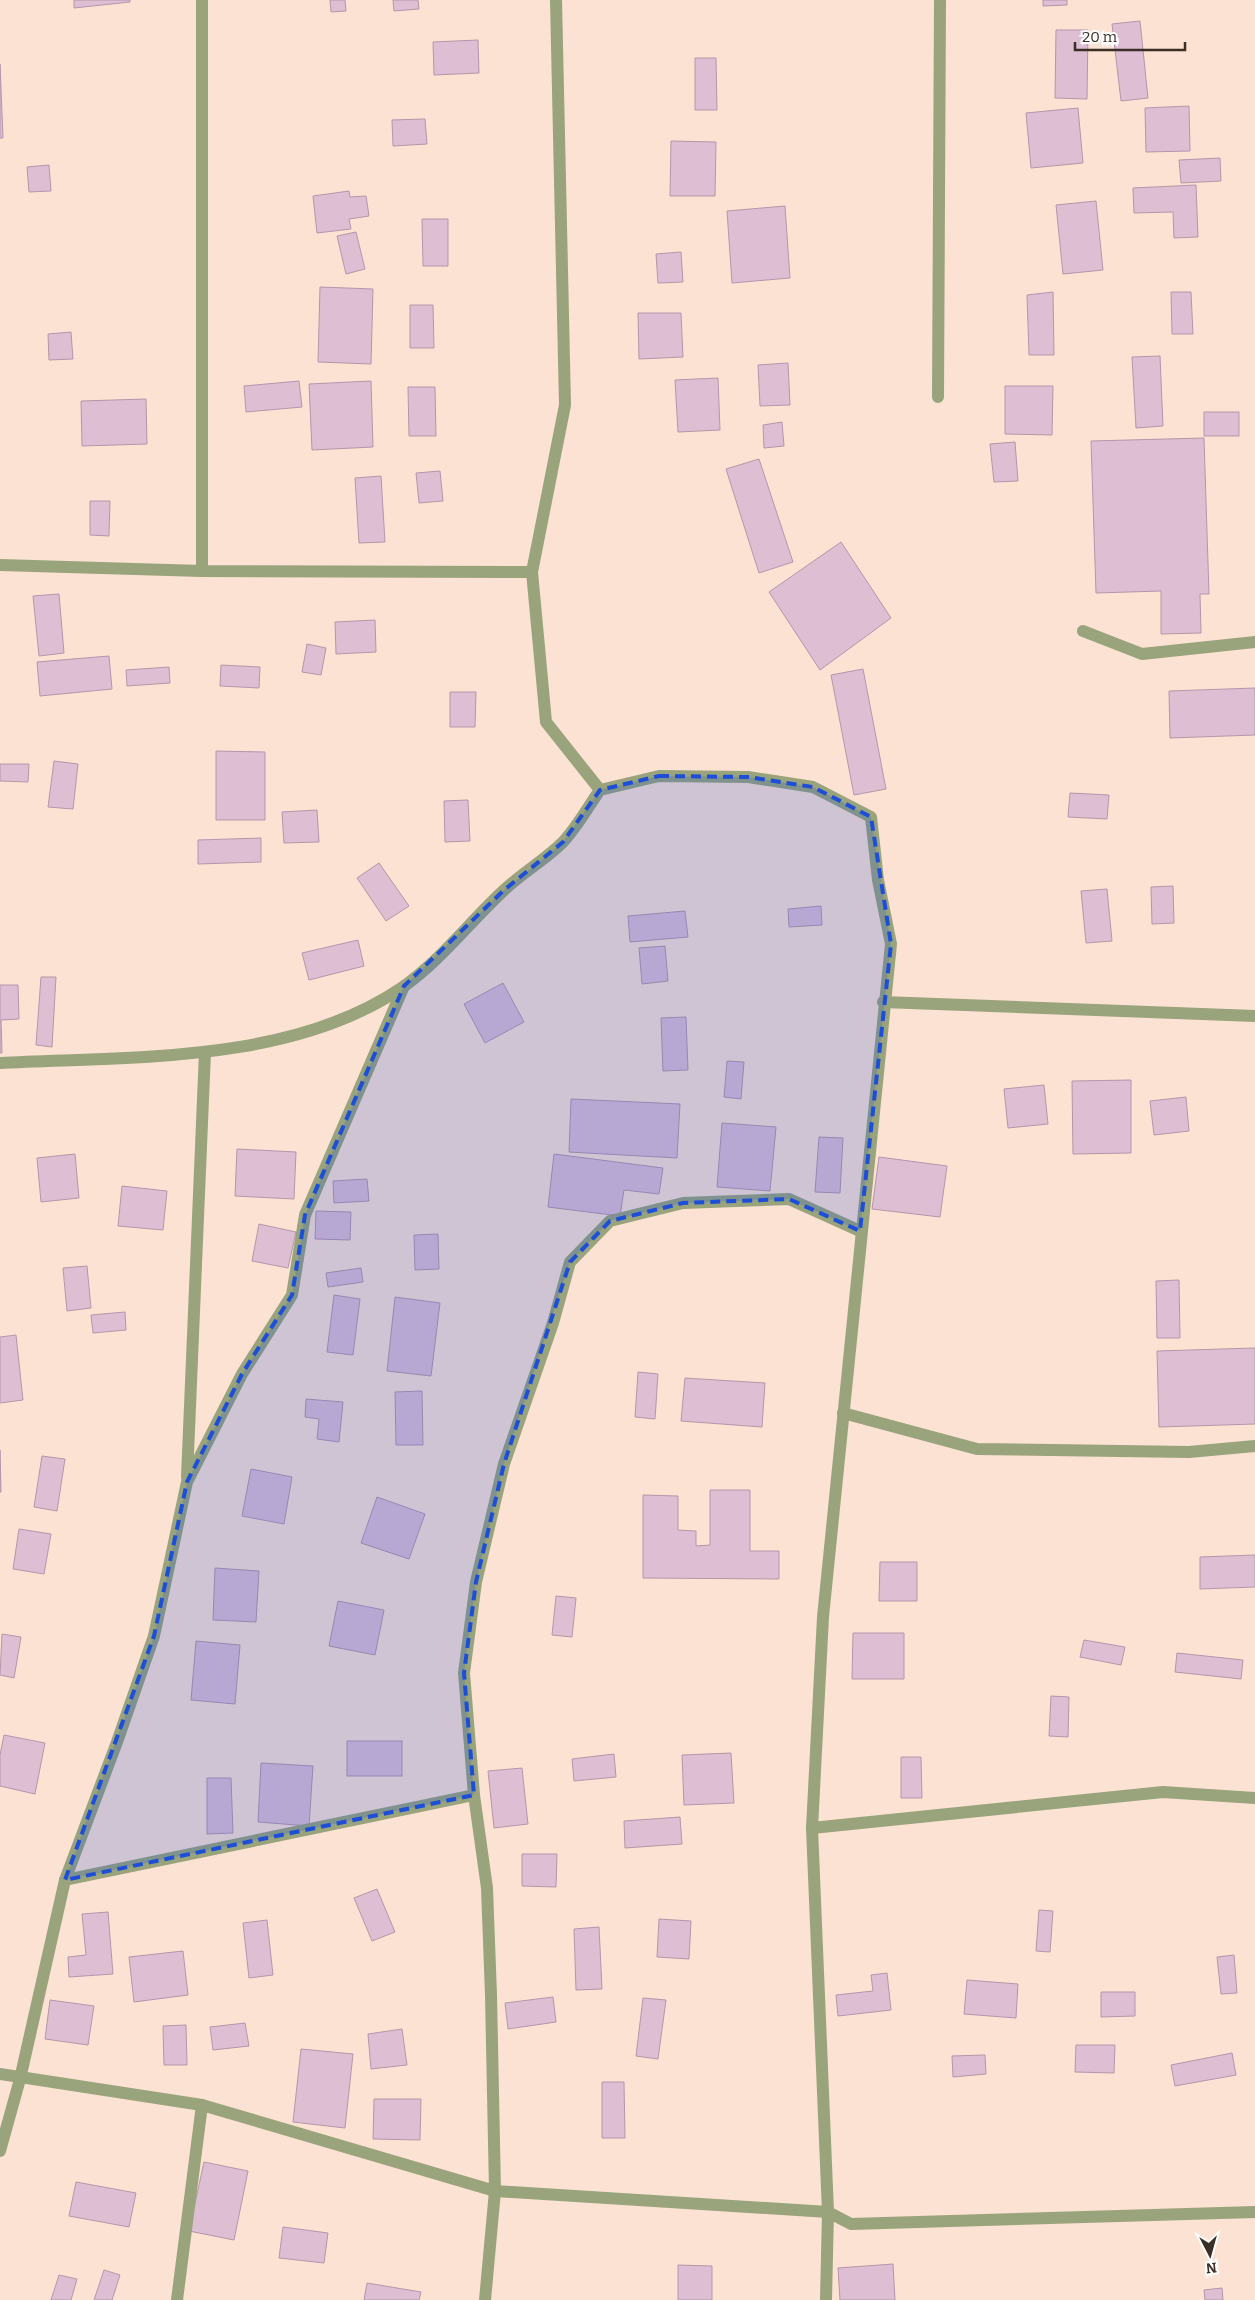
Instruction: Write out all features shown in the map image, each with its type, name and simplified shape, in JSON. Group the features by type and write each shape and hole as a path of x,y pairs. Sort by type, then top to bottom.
{"street":[{"path":"202,0 202,571"},
{"path":"556,0 565,405 532,572 546,722 600,790"},
{"path":"938,398 940,0"},
{"path":"0,564 202,571 532,572"},
{"path":"1083,631 1142,654 1255,642"},
{"path":"0,1063 206,1052 277,1041 349,1019 404,986 442,952 503,891 563,842 600,790 659,776 748,777 813,787 871,817 878,880 891,944 883,1002 823,1617 812,1828 828,2212 826,2300"},
{"path":"187,1482 242,1374 292,1295 305,1214 404,986"},
{"path":"883,1002 1255,1016"},
{"path":"0,2151 20,2079 64,1880 118,1742 154,1636 187,1482 206,1052"},
{"path":"486,2300 495,2191 486,1888 474,1795 464,1673 476,1582 504,1464 553,1323 570,1262 610,1221 683,1203 789,1199 860,1231"},
{"path":"843,1413 977,1449 1189,1452 1255,1446"},
{"path":"812,1828 1163,1792 1255,1798"},
{"path":"64,1880 474,1795"},
{"path":"0,2074 20,2079 202,2105 495,2191 828,2212 851,2224 1255,2212"},
{"path":"177,2300 202,2105"}],"highlighted area":[{"path":"659,776 748,777 813,787 871,817 891,944 860,1231 789,1199 683,1203 610,1221 570,1262 504,1464 476,1582 464,1673 474,1795 65,1880 154,1636 187,1482 242,1374 292,1295 305,1215 404,986 503,891 563,842 600,790"}],"building":[{"path":"74,0 130,0 130,2 74,8"},
{"path":"330,0 345,0 346,11 331,12"},
{"path":"393,0 418,0 419,9 394,11"},
{"path":"1043,0 1067,0 1067,5 1043,6"},
{"path":"1140,21 1148,98 1121,101 1112,24"},
{"path":"1056,30 1088,30 1087,99 1055,98"},
{"path":"478,40 479,73 434,75 433,42"},
{"path":"695,58 716,58 717,110 695,110"},
{"path":"0,64 3,138 0,138"},
{"path":"1189,106 1190,151 1146,152 1145,108"},
{"path":"1078,108 1083,163 1031,168 1026,113"},
{"path":"425,119 427,144 393,146 392,120"},
{"path":"671,141 716,142 715,196 670,196"},
{"path":"1220,158 1221,181 1181,183 1179,160"},
{"path":"49,165 51,191 29,192 27,167"},
{"path":"1196,185 1198,237 1174,238 1173,212 1134,213 1133,188"},
{"path":"349,191 350,197 366,196 369,216 349,219 351,229 317,233 313,196"},
{"path":"1096,201 1103,270 1063,274 1056,205"},
{"path":"785,206 790,278 732,283 727,211"},
{"path":"422,219 448,219 448,266 423,266"},
{"path":"356,232 365,269 346,274 337,236"},
{"path":"681,252 683,282 658,283 656,254"},
{"path":"320,287 373,289 371,364 318,362"},
{"path":"1053,292 1054,355 1029,355 1027,295"},
{"path":"1171,292 1191,292 1193,334 1172,334"},
{"path":"410,305 433,305 434,348 410,348"},
{"path":"638,313 681,313 683,357 639,359"},
{"path":"71,332 73,359 49,360 48,334"},
{"path":"1160,356 1163,426 1136,428 1132,357"},
{"path":"788,363 790,405 760,406 758,365"},
{"path":"718,378 720,430 678,432 675,380"},
{"path":"299,381 302,407 246,412 244,386"},
{"path":"371,381 373,447 312,450 309,384"},
{"path":"1005,386 1053,386 1052,435 1005,434"},
{"path":"408,387 435,387 436,436 409,436"},
{"path":"146,399 147,444 82,446 81,401"},
{"path":"1204,412 1239,412 1239,436 1204,436"},
{"path":"782,422 784,446 764,448 763,425"},
{"path":"1204,438 1209,594 1200,594 1201,633 1161,634 1161,591 1096,593 1091,441"},
{"path":"1015,442 1018,481 994,482 990,444"},
{"path":"759,459 793,562 759,573 726,469"},
{"path":"440,471 443,501 419,503 416,473"},
{"path":"381,476 385,542 359,543 355,478"},
{"path":"90,501 110,501 109,536 90,535"},
{"path":"841,542 891,618 820,670 769,592"},
{"path":"59,594 64,653 39,656 33,596"},
{"path":"375,620 376,652 336,654 335,622"},
{"path":"307,644 326,648 321,675 302,672"},
{"path":"109,656 112,689 40,696 37,662"},
{"path":"221,665 260,667 259,688 220,686"},
{"path":"169,667 170,683 127,686 126,670"},
{"path":"863,669 886,789 854,795 831,675"},
{"path":"1255,688 1255,735 1170,738 1169,691"},
{"path":"450,692 476,692 475,727 450,727"},
{"path":"216,751 265,752 265,820 216,820"},
{"path":"54,761 78,764 73,809 48,807"},
{"path":"0,764 29,764 28,782 0,781"},
{"path":"1070,793 1109,795 1107,819 1068,817"},
{"path":"468,800 470,841 445,842 444,801"},
{"path":"317,810 319,842 284,843 282,812"},
{"path":"261,838 261,862 198,864 198,840"},
{"path":"379,863 409,906 386,921 357,878"},
{"path":"1173,886 1174,923 1152,924 1151,887"},
{"path":"1107,889 1112,941 1086,943 1081,891"},
{"path":"821,906 822,925 789,927 788,909"},
{"path":"685,911 688,937 630,942 628,916"},
{"path":"358,940 364,966 309,980 302,953"},
{"path":"665,946 668,981 642,984 639,948"},
{"path":"41,977 56,977 52,1047 36,1045"},
{"path":"503,983 524,1022 485,1043 464,1004"},
{"path":"0,985 18,985 19,1019 1,1020 2,1053 0,1053"},
{"path":"686,1017 688,1070 663,1071 661,1018"},
{"path":"727,1061 744,1062 741,1099 724,1097"},
{"path":"1131,1080 1131,1153 1073,1154 1072,1081"},
{"path":"1044,1085 1048,1124 1008,1128 1004,1089"},
{"path":"1186,1097 1189,1131 1154,1135 1150,1101"},
{"path":"571,1099 680,1104 677,1158 569,1152"},
{"path":"722,1123 776,1127 770,1191 717,1187"},
{"path":"819,1137 843,1138 840,1193 815,1192"},
{"path":"237,1149 296,1152 294,1199 235,1196"},
{"path":"75,1154 79,1198 41,1202 37,1158"},
{"path":"554,1154 663,1168 659,1194 624,1190 620,1216 548,1207"},
{"path":"879,1157 947,1166 940,1217 872,1209"},
{"path":"367,1179 369,1201 334,1203 333,1181"},
{"path":"122,1186 167,1191 163,1230 118,1226"},
{"path":"316,1211 351,1212 350,1240 315,1239"},
{"path":"259,1224 296,1232 288,1268 252,1261"},
{"path":"438,1234 439,1269 415,1270 414,1235"},
{"path":"87,1266 91,1308 67,1311 63,1268"},
{"path":"361,1268 363,1282 328,1287 326,1273"},
{"path":"1179,1280 1180,1338 1157,1338 1156,1281"},
{"path":"334,1295 360,1299 353,1355 327,1352"},
{"path":"395,1297 440,1303 431,1376 387,1371"},
{"path":"125,1312 126,1330 93,1333 91,1315"},
{"path":"16,1335 23,1400 0,1403 0,1337"},
{"path":"1255,1348 1255,1424 1159,1427 1157,1351"},
{"path":"638,1372 658,1374 655,1419 635,1417"},
{"path":"685,1378 765,1383 762,1427 681,1421"},
{"path":"422,1391 423,1445 396,1445 395,1392"},
{"path":"306,1399 343,1402 339,1442 317,1439 319,1419 305,1417"},
{"path":"0,1450 1,1492 0,1492"},
{"path":"42,1456 65,1459 57,1511 34,1507"},
{"path":"251,1469 292,1477 284,1524 242,1516"},
{"path":"710,1490 750,1490 750,1551 779,1551 779,1579 643,1578 643,1495 678,1496 678,1530 696,1531 696,1546 710,1545"},
{"path":"377,1497 425,1514 409,1559 361,1543"},
{"path":"19,1529 51,1534 44,1574 13,1569"},
{"path":"1255,1555 1255,1587 1200,1589 1200,1557"},
{"path":"880,1562 917,1562 917,1601 879,1601"},
{"path":"215,1568 259,1571 256,1622 213,1620"},
{"path":"556,1596 576,1598 572,1637 552,1635"},
{"path":"338,1601 384,1610 375,1655 329,1646"},
{"path":"853,1633 904,1633 904,1679 852,1679"},
{"path":"2,1634 21,1637 14,1678 0,1675"},
{"path":"1084,1640 1125,1647 1121,1665 1080,1657"},
{"path":"196,1641 240,1645 235,1704 191,1700"},
{"path":"1177,1653 1243,1660 1241,1679 1175,1672"},
{"path":"1051,1696 1069,1697 1068,1737 1049,1736"},
{"path":"4,1735 45,1743 35,1794 0,1786 0,1755"},
{"path":"347,1741 402,1741 402,1776 347,1776"},
{"path":"731,1753 734,1803 684,1805 682,1755"},
{"path":"614,1754 616,1777 574,1781 572,1759"},
{"path":"901,1757 921,1757 922,1798 901,1798"},
{"path":"261,1763 313,1766 309,1826 258,1822"},
{"path":"522,1768 528,1824 494,1828 488,1771"},
{"path":"207,1778 231,1778 233,1833 207,1834"},
{"path":"680,1817 682,1844 625,1848 624,1821"},
{"path":"522,1854 557,1854 556,1887 522,1886"},
{"path":"377,1889 395,1932 372,1941 354,1898"},
{"path":"1039,1910 1053,1911 1050,1952 1036,1951"},
{"path":"108,1912 113,1974 69,1977 68,1957 86,1955 82,1914"},
{"path":"659,1919 691,1921 689,1959 657,1957"},
{"path":"267,1920 273,1975 249,1978 243,1923"},
{"path":"599,1927 602,1989 576,1990 574,1929"},
{"path":"183,1951 188,1995 134,2002 129,1957"},
{"path":"1234,1955 1237,1993 1221,1994 1217,1957"},
{"path":"887,1973 891,2010 838,2016 836,1995 873,1991 871,1975"},
{"path":"967,1980 1018,1984 1016,2018 964,2014"},
{"path":"1101,1992 1135,1992 1135,2016 1101,2017"},
{"path":"553,1997 556,2022 508,2029 505,2003"},
{"path":"643,1998 666,2000 658,2059 636,2056"},
{"path":"50,2000 94,2006 88,2045 45,2039"},
{"path":"245,2023 249,2046 213,2050 210,2027"},
{"path":"186,2025 187,2065 164,2065 163,2026"},
{"path":"402,2029 407,2065 371,2069 368,2034"},
{"path":"1076,2045 1115,2045 1114,2073 1075,2072"},
{"path":"301,2049 353,2054 345,2128 293,2122"},
{"path":"1232,2053 1236,2075 1175,2086 1171,2065"},
{"path":"985,2055 986,2074 953,2077 952,2056"},
{"path":"602,2082 624,2082 625,2138 602,2138"},
{"path":"374,2099 421,2099 420,2140 373,2139"},
{"path":"204,2162 248,2171 234,2240 189,2231"},
{"path":"76,2182 136,2193 129,2227 69,2216"},
{"path":"283,2227 328,2233 324,2263 279,2258"},
{"path":"893,2264 895,2300 840,2300 838,2268"},
{"path":"678,2265 712,2266 712,2300 678,2300"},
{"path":"104,2270 120,2275 112,2300 94,2300"},
{"path":"59,2275 77,2279 71,2300 51,2300"},
{"path":"367,2283 421,2292 419,2300 364,2300"},
{"path":"1222,2288 1223,2300 1205,2300 1204,2290"}]}
